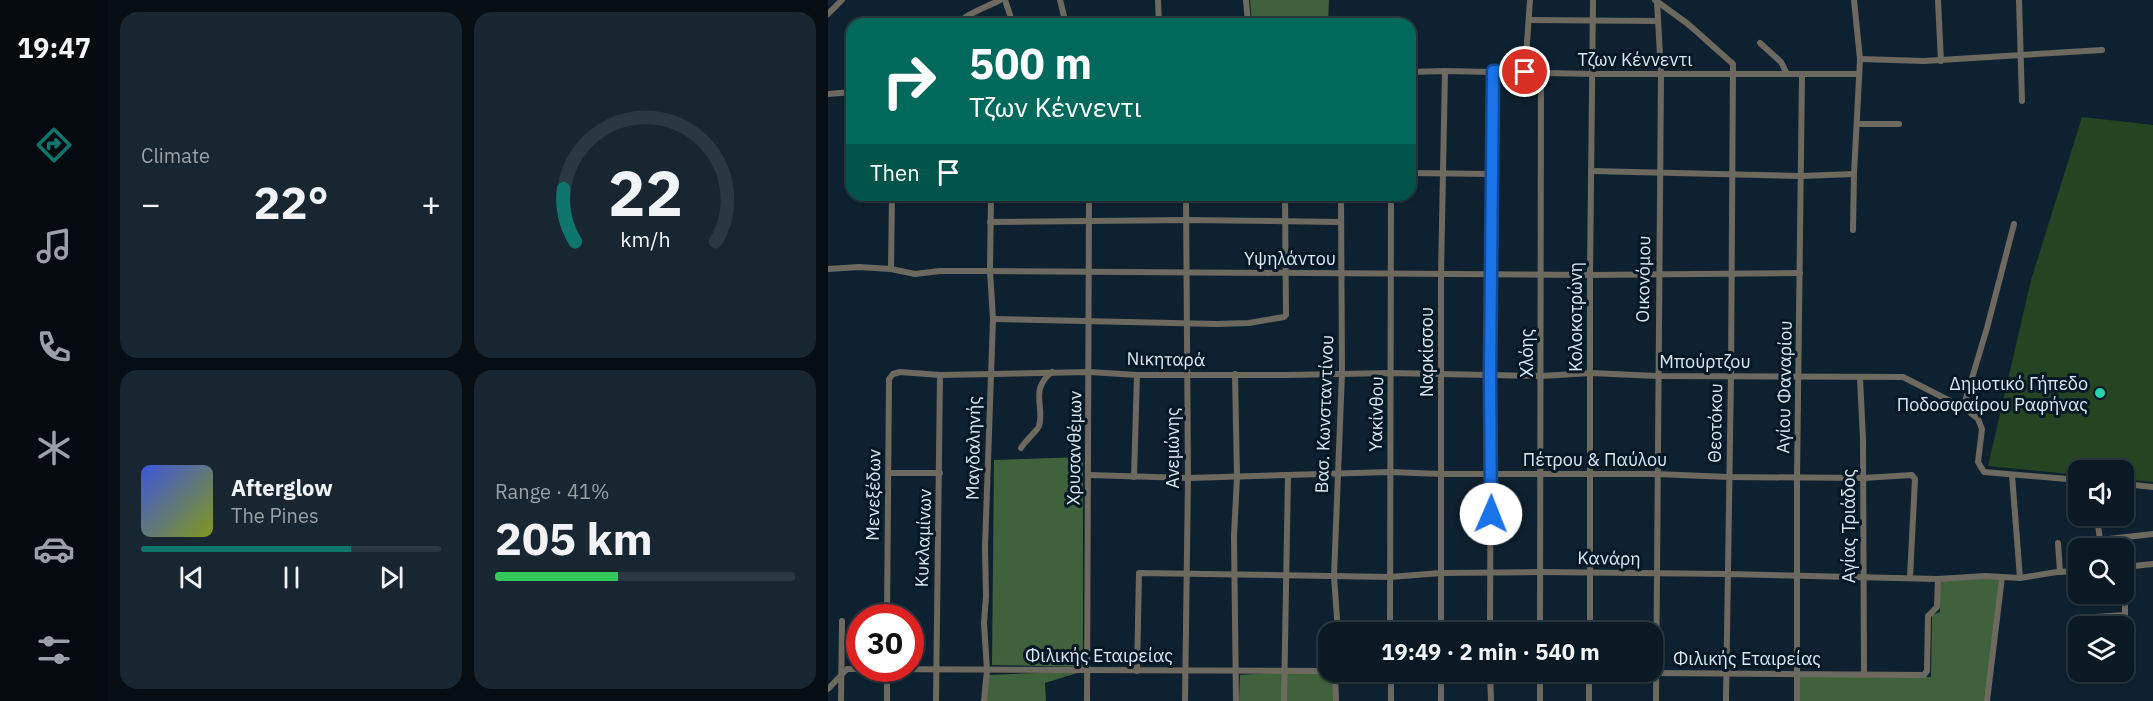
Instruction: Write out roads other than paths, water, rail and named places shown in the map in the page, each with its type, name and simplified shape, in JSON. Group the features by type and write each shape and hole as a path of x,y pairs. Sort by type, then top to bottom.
{"street":[{"path":"828,14 842,0"},
{"path":"962,18 1000,0"},
{"path":"1005,0 1011,18"},
{"path":"1060,0 1064,18"},
{"path":"1158,0 1160,18"},
{"path":"1246,0 1248,18"},
{"path":"1525,72 1530,0"},
{"name":"Κολοκοτρώνη","path":"1590,622 1593,0"},
{"path":"1853,230 1860,59 1854,0"},
{"path":"1938,0 1941,61"},
{"path":"2019,0 2022,101"},
{"path":"1656,1 1688,24 1732,62 1734,74"},
{"name":"Οικονόμου","path":"1656,1 1661,74 1656,622"},
{"path":"1529,20 1657,21"},
{"path":"1760,43 1781,62 1787,74"},
{"path":"1860,59 1941,61 2102,50"},
{"name":"Ναρκίσσου","path":"1441,622 1440,373 1445,71"},
{"path":"1490,622 1493,71"},
{"name":"Τζων Κέννεντι","path":"1416,72 1859,74"},
{"name":"Χλόης","path":"1540,622 1541,73"},
{"name":"Θεοτόκου","path":"1726,701 1734,74"},
{"name":"Αγίου Φαναρίου","path":"1797,701 1802,74"},
{"path":"828,94 846,92"},
{"path":"1858,124 1899,124"},
{"path":"1592,171 1732,176 1854,174"},
{"path":"1416,173 1491,174"},
{"path":"891,268 892,201"},
{"name":"Μαγδαληνής","path":"984,701 987,670 984,623 985,547 993,319 990,271 991,201"},
{"name":"Χρυσανθέμων","path":"1087,701 1090,372 1089,201"},
{"name":"Ανεμώνης","path":"1185,701 1188,478 1186,201"},
{"path":"1285,201 1285,273"},
{"name":"Βασ. Κωνσταντίνου","path":"1337,622 1334,576 1342,373 1341,201"},
{"name":"Υακίνθου","path":"1390,622 1391,201"},
{"path":"990,222 1188,220 1340,222"},
{"path":"1963,408 2014,224"},
{"name":"Υψηλάντου","path":"828,269 891,268 915,274 940,271 1590,275 1800,273"},
{"name":"Νικηταρά","path":"993,319 1249,323 1286,315 1285,273"},
{"name":"Νικηταρά","path":"893,374 900,372 940,375 1052,372 1137,375 1342,373"},
{"path":"1021,448 1027,437 1038,429 1040,423 1038,397 1042,380 1052,372"},
{"name":"Μπούρτζου","path":"1342,373 1905,377 1975,415 1982,426 1978,451 1980,467 1984,472 2068,479"},
{"name":"Μενεξέδων","path":"887,604 889,379 893,374"},
{"path":"1235,374 1236,701"},
{"name":"Κυκλαμίνων","path":"936,701 940,375"},
{"path":"1134,477 1137,375"},
{"name":"Αγίας Τριάδος","path":"1860,378 1864,674"},
{"name":"Πέτρου & Παύλου","path":"1088,475 1188,478 1390,472 1863,478 1911,475 1915,478 1915,483 1910,577"},
{"path":"889,473 940,473"},
{"path":"1284,701 1288,475"},
{"path":"2012,475 2020,578"},
{"path":"2134,485 2153,487"},
{"path":"2118,538 2153,534"},
{"path":"2058,543 2060,572"},
{"path":"2134,565 2153,564"},
{"name":"Κανάρη","path":"1137,671 1139,573 1390,577 1441,573 1540,572 1938,579 1985,576 2020,578 2068,572"},
{"path":"1987,701 2002,577"},
{"name":"Φιλικής Εταιρείας","path":"1663,672 1726,675 1925,674 1928,615 1937,607 1938,579"},
{"path":"2110,616 2125,615 2125,604"},
{"path":"841,701 842,621"},
{"path":"828,689 846,670"},
{"name":"Φιλικής Εταιρείας","path":"924,670 1318,671"},
{"path":"887,682 887,701"},
{"path":"1335,682 1336,701"},
{"path":"1391,682 1391,701"},
{"path":"1441,682 1441,701"},
{"path":"1490,682 1491,701"},
{"path":"1540,682 1540,701"},
{"path":"1589,682 1589,701"},
{"name":"Οικονόμου","path":"1656,682 1656,701"}],"place":[{"name":"Δημοτικό Γήπεδο Ποδοσφαίρου Ραφήνας","path":"2100,393"}]}
